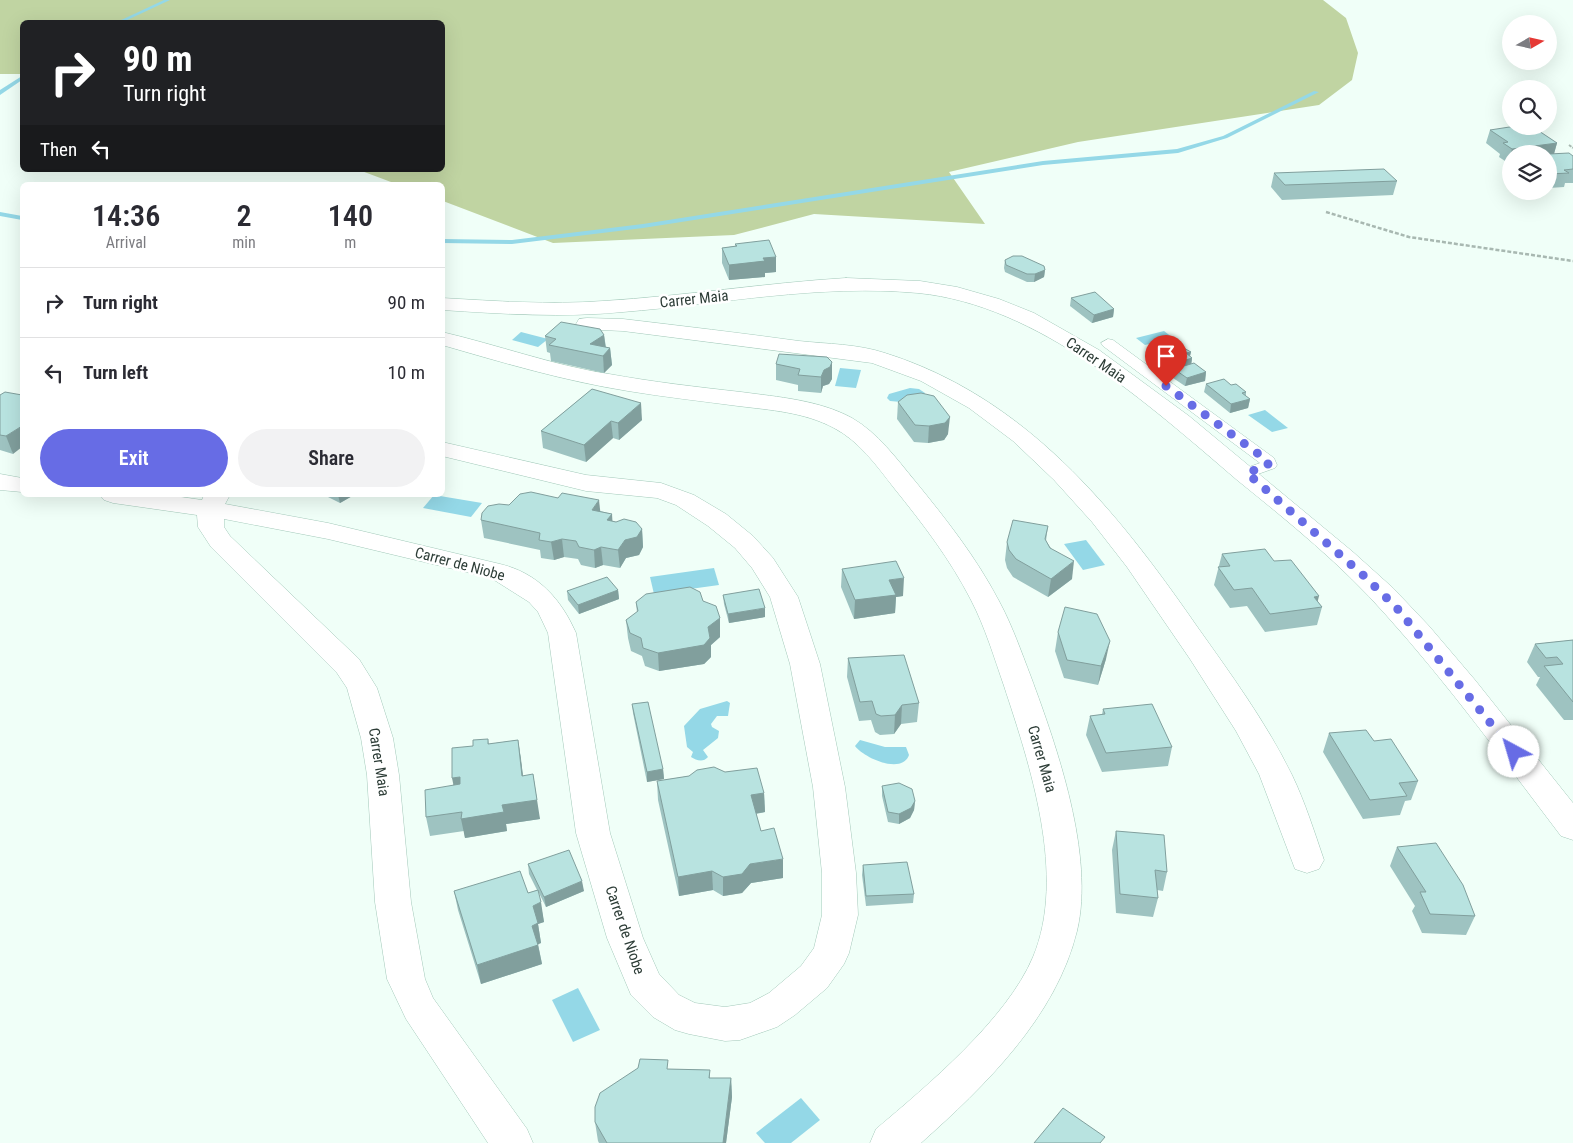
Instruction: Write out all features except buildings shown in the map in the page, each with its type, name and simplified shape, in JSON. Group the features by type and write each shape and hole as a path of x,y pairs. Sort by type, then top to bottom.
{"street":[{"name":"Carrer Maia","path":"445,304 551,309 621,307 795,288 862,285 916,286 964,295 1039,324 1086,352 1160,405 1247,473 1363,575 1396,607 1573,827"},
{"path":"551,309 550,318 562,321 623,325 876,357 894,362 957,390 982,406 1016,432 1101,516 1170,606 1240,714 1270,766 1288,804 1306,860"},
{"name":"Carrer Maia","path":"445,339 562,373 634,385 779,404 829,416 865,437 884,459 938,525 983,596 998,628 1038,739 1055,806 1061,856 1062,895 1059,927 1052,956 1035,988 1007,1025 985,1053 926,1113 891,1143"},
{"name":"Carrer de Niobe","path":"213,502 500,572 521,582 539,595 552,610 562,633 593,833 626,938 644,984 666,1006 689,1018 714,1024 740,1023 763,1015 782,1004 814,977 832,953 840,915 839,873 827,778 806,664 784,597 763,564 744,542 717,520 685,500 662,491 586,482 445,450"},
{"path":"0,482 20,485"},
{"path":"142,497 213,502"},
{"name":"Carrer Maia","path":"213,502 212,527 220,541 348,666 362,688 375,730 383,776 393,902 406,979 418,1008 512,1143"}],"lane":[{"path":"1108,343 1268,461 1268,465 1265,468 1247,473"}],"path":[{"path":"1569,145 1573,148"},
{"path":"1326,212 1409,237 1573,260"}],"green space":[{"path":"0,0 1323,0 1346,18 1358,53 1352,80 1319,105 1078,142 949,172 985,224 814,214 734,235 553,243 445,202 445,182 391,182 364,172 445,172 445,20 20,20 20,74 0,74"}],"water":[{"path":"1164,331 1173,338 1145,345 1136,338"},
{"path":"521,332 548,339 538,347 512,340"},
{"path":"840,368 861,370 856,388 835,386"},
{"path":"910,388 919,389 925,393 923,397 901,402 890,401 887,398 889,394"},
{"path":"1265,410 1288,428 1272,432 1248,415"},
{"path":"432,497 445,497 482,503 471,517 423,508"},
{"path":"1086,540 1105,565 1083,570 1064,544"},
{"path":"714,568 719,585 654,594 650,577"},
{"path":"727,701 730,703 728,716 717,716 711,724 712,727 719,731 718,738 703,750 708,757 697,760 691,757 693,752 687,747 684,726 700,709"},
{"path":"860,740 885,747 906,747 909,755 905,761 899,764 883,762 860,751 855,746"},
{"path":"578,988 600,1030 573,1042 552,1000"},
{"path":"801,1098 820,1120 791,1143 765,1143 756,1133"}],"waterway":[{"path":"124,20 168,0"},
{"path":"0,93 20,79"},
{"path":"445,241 512,242 643,226 1043,163 1178,151 1225,137 1316,92"},
{"path":"0,214 20,218"}],"route":[{"path":"1166,386 1268,461 1268,465 1265,468 1247,473 1363,575 1396,607 1514,752"}]}
